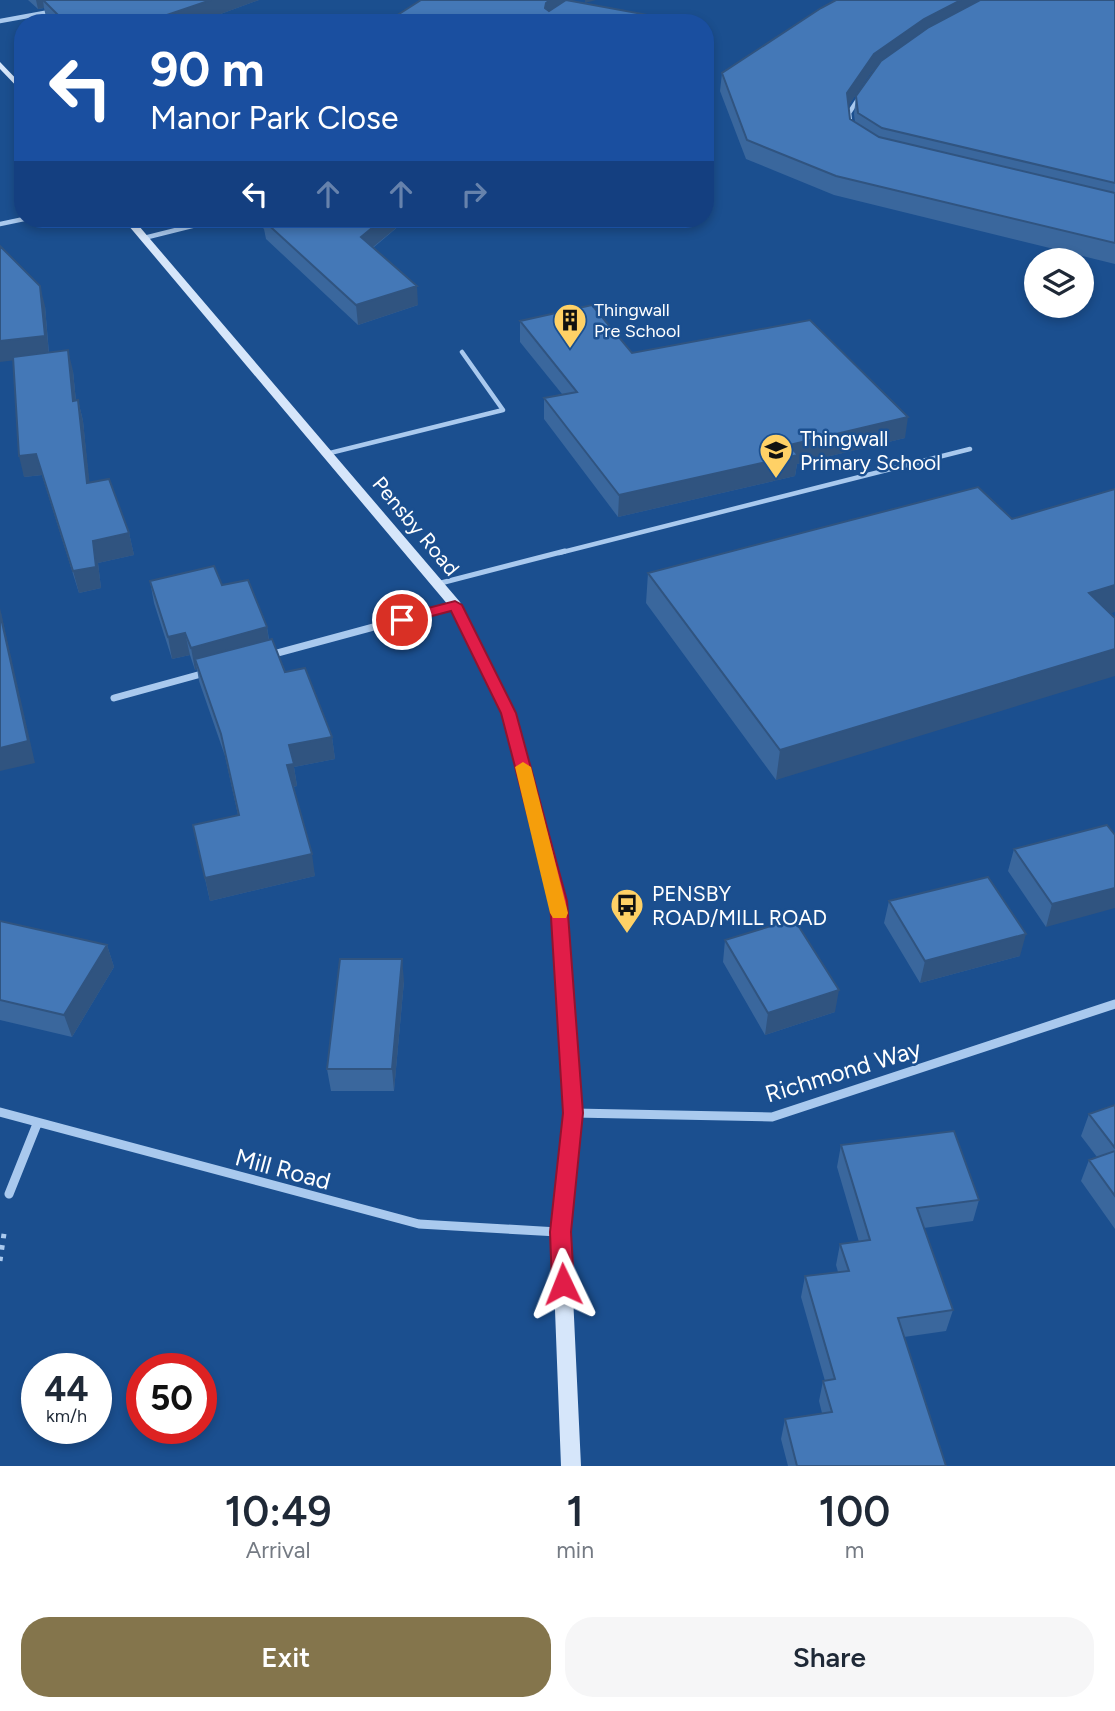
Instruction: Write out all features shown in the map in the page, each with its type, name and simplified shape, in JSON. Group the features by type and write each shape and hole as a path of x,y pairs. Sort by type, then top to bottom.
{"main road":[{"path":"0,64 14,80"},
{"name":"Pensby Road","path":"136,228 455,605 508,713 558,901 573,1113 561,1232 571,1466"}],"street":[{"path":"36,14 61,9"},
{"path":"850,124 849,113 862,94"},
{"path":"144,238 184,228"},
{"path":"258,659 455,605"},
{"path":"114,698 219,669"},
{"name":"Richmond Way","path":"573,1113 772,1117 1115,1004"},
{"name":"Mill Road","path":"0,1112 419,1224 561,1232"},
{"path":"9,1194 37,1124"}],"lane":[{"path":"326,454 503,410 462,352"},
{"path":"437,583 970,449"}],"building":[{"path":"43,0 211,0 170,14 57,14"},
{"path":"421,0 550,0 545,8 549,11 566,0 643,14 399,14"},
{"path":"836,0 961,0 924,19 874,54 847,93 850,119 879,137 1115,193 1115,243 836,176 747,140 722,73"},
{"path":"980,0 1115,0 1115,183 882,128 858,113 856,96 881,61 929,27"},
{"path":"272,228 372,228 361,237 417,286 356,305"},
{"path":"0,246 40,286 45,336 0,341"},
{"path":"592,305 632,353 810,320 908,417 789,445 798,455 619,495 544,398 577,392 520,321"},
{"path":"68,350 73,401 78,400 87,483 109,479 129,533 93,541 96,567 73,571 36,454 19,456 13,357"},
{"path":"978,487 1012,519 1115,489 1115,585 1089,593 1115,618 1115,649 780,750 648,573"},
{"path":"214,566 222,585 248,580 267,627 191,648 185,633 168,637 150,581"},
{"path":"0,613 28,741 0,748"},
{"path":"272,639 285,672 305,668 332,737 289,745 294,764 287,765 312,854 205,878 193,825 239,815 221,734 195,659"},
{"path":"1107,825 1115,835 1115,888 1052,904 1014,849"},
{"path":"988,877 1026,934 925,961 889,901"},
{"path":"794,919 839,990 768,1013 725,940"},
{"path":"0,921 107,945 64,1015 0,1000"},
{"path":"340,959 402,959 392,1069 327,1069"},
{"path":"1115,1105 1115,1148 1089,1114"},
{"path":"954,1131 979,1200 917,1208 953,1310 898,1318 946,1466 797,1466 785,1419 832,1412 823,1381 835,1379 805,1276 849,1271 840,1244 870,1240 841,1145"},
{"path":"1115,1151 1115,1196 1089,1160"}],"slow traffic":[{"path":"523,767 559,913"}],"place":[{"name":"Thingwall Pre School","path":"570,350"},
{"name":"Thingwall Primary School","path":"776,480"},
{"name":"PENSBY ROAD/MILL ROAD","path":"627,935"}],"route":[{"path":"402,620 455,605 508,713 558,901 573,1113 561,1232 563,1284"}]}
